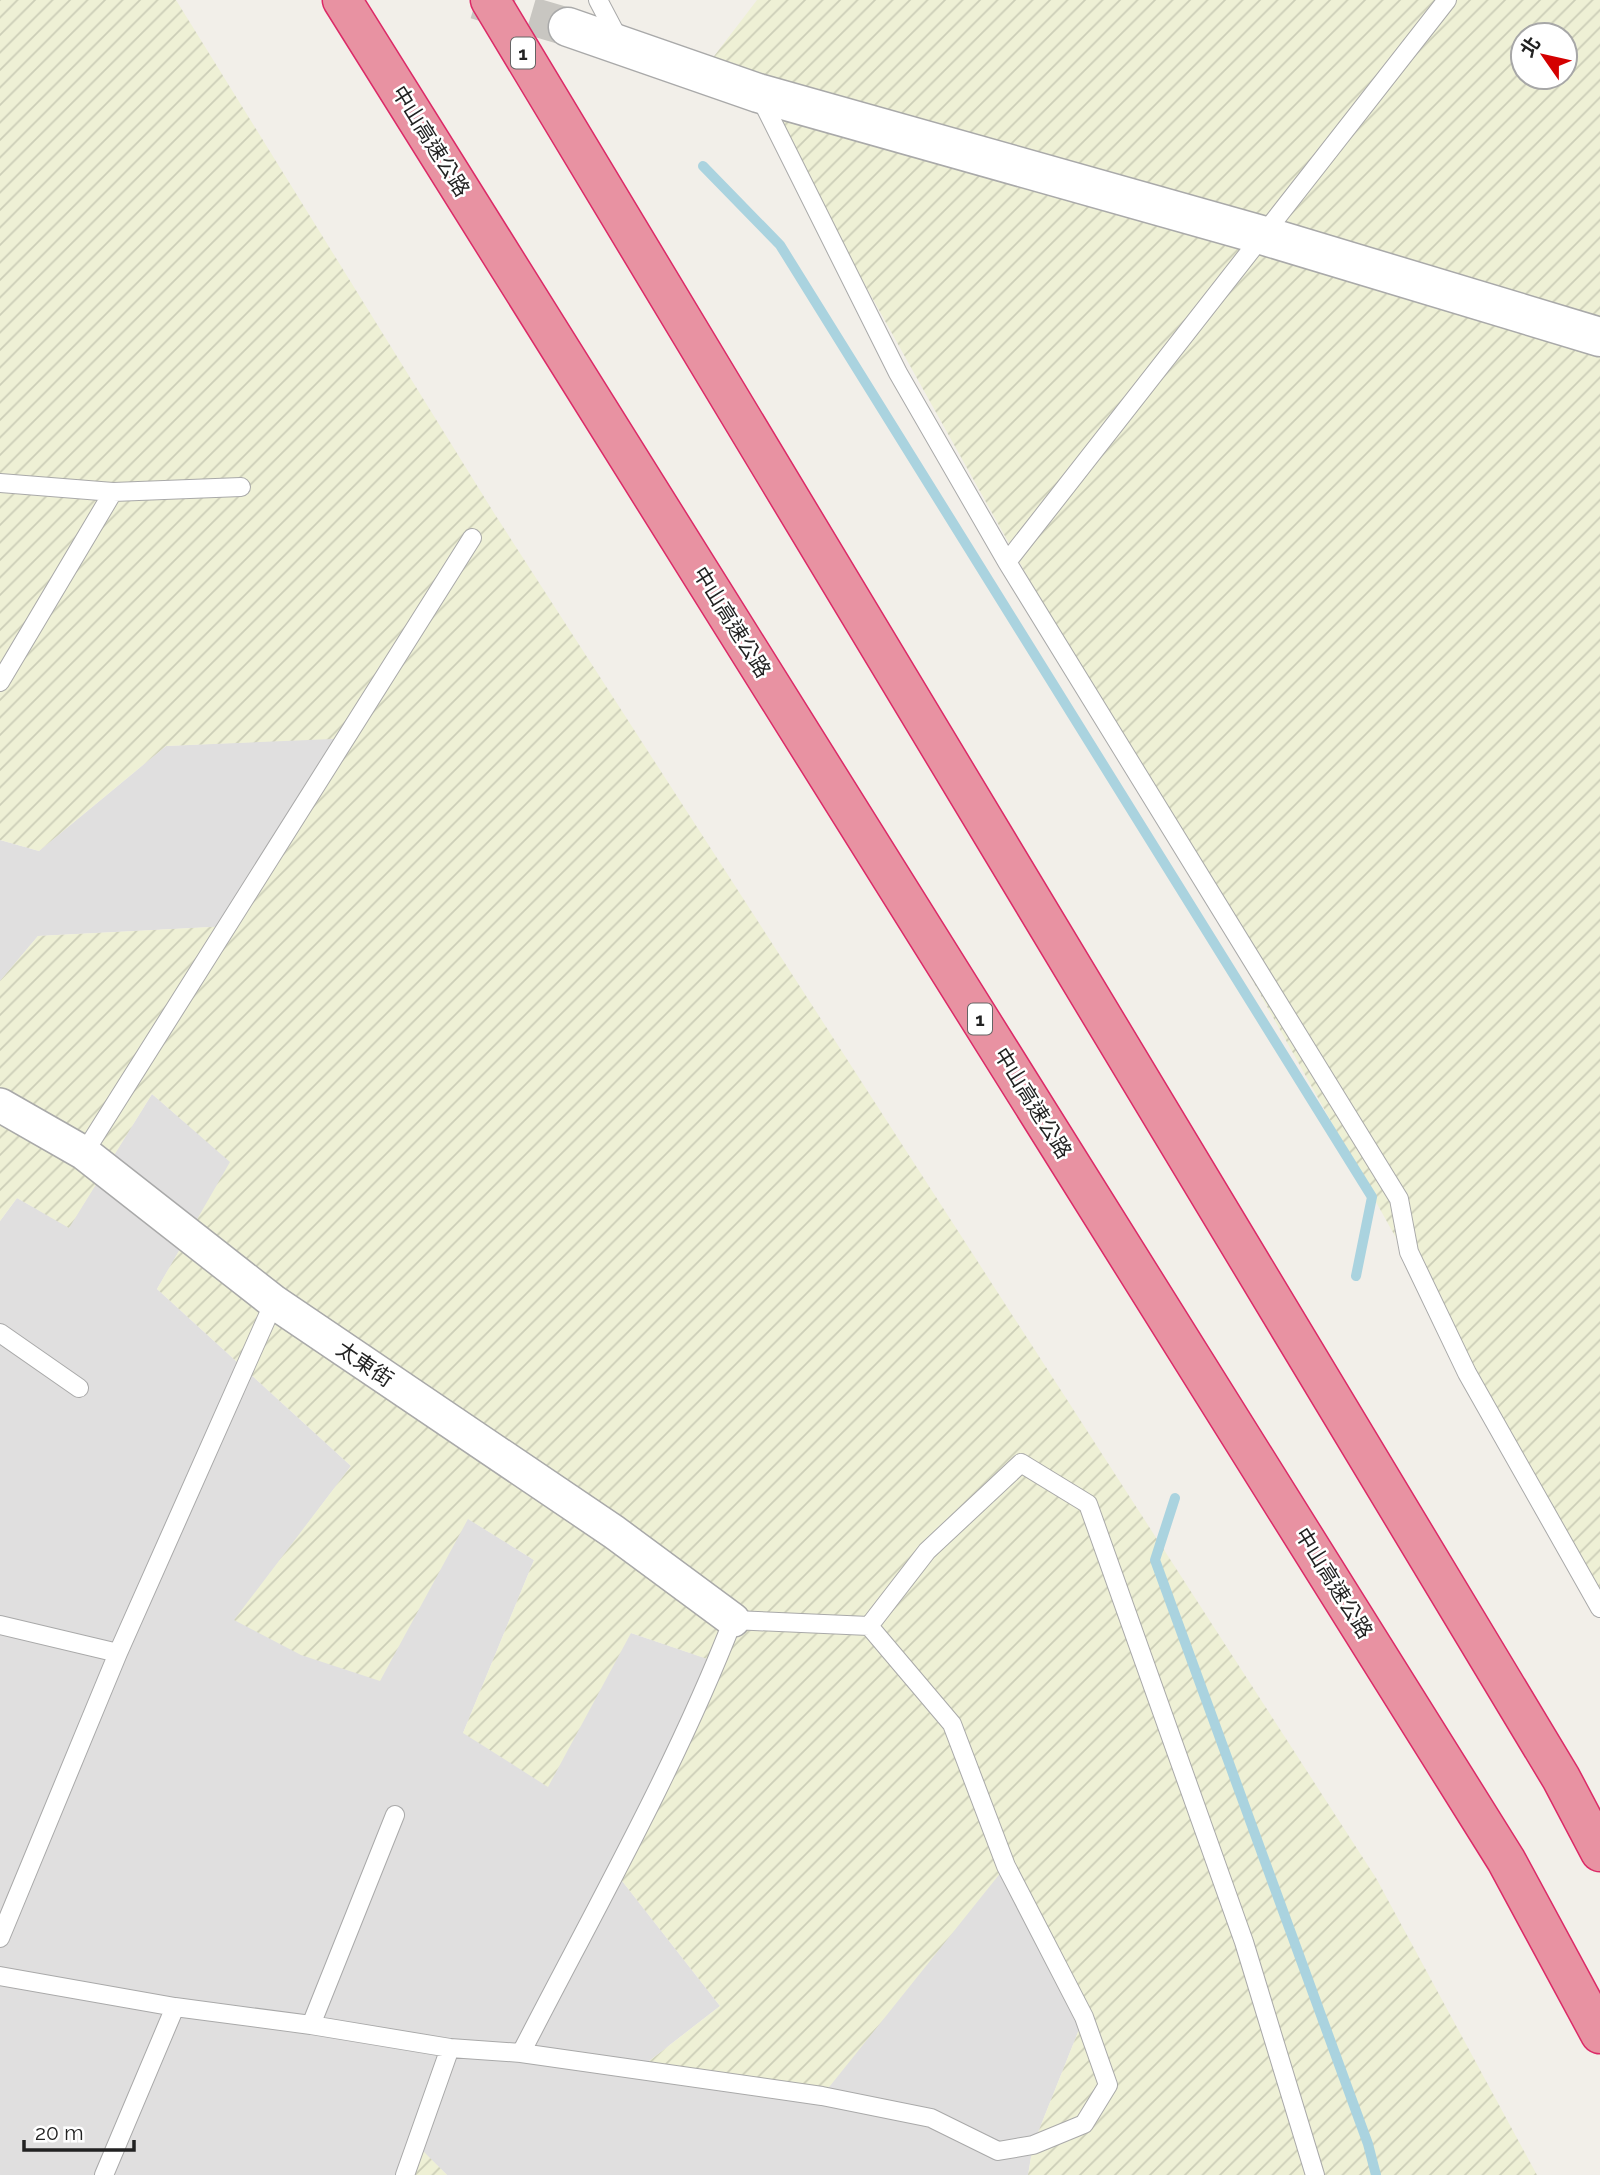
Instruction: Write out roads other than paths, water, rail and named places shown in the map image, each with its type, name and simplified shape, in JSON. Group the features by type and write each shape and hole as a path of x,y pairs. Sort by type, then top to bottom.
{"highway":[{"name":"中山高速公路","path":"342,0 1506,1860 1600,2034"},
{"name":"1","path":"491,0 1561,1778 1600,1852"}],"street":[{"path":"568,27 621,43 758,93 1265,236 1600,337"},
{"name":"太東街","path":"0,1105 84,1153 274,1302 614,1532 733,1620"}],"lane":[{"path":"598,0 621,43"},
{"path":"1007,562 1265,236 1447,0"},
{"path":"758,93 898,373 1007,562 1399,1199 1409,1252 1461,1361 1600,1608"},
{"path":"0,483 113,492 241,486"},
{"path":"0,682 113,492"},
{"path":"84,1153 472,538"},
{"path":"0,1938 118,1653 274,1302"},
{"path":"0,1333 79,1388"},
{"path":"869,1626 927,1551 1021,1463 1088,1504 1244,1942 1315,2175"},
{"path":"0,1976 175,2007 312,2025 450,2048 521,2053 836,2099 930,2119 998,2151 1032,2145 1084,2124 1108,2085 1084,2017 1006,1866 952,1724 869,1626 733,1620 717,1662 615,1872 521,2053"},
{"path":"0,1625 118,1653"},
{"path":"312,2025 395,1815"},
{"path":"104,2175 175,2007"},
{"path":"405,2175 450,2048"}],"waterway":[{"path":"703,166 780,245 1372,1197 1356,1276"},
{"path":"1175,1498 1155,1560 1368,2144 1376,2175"}],"tunnel":[{"path":"476,0 568,27"}]}
